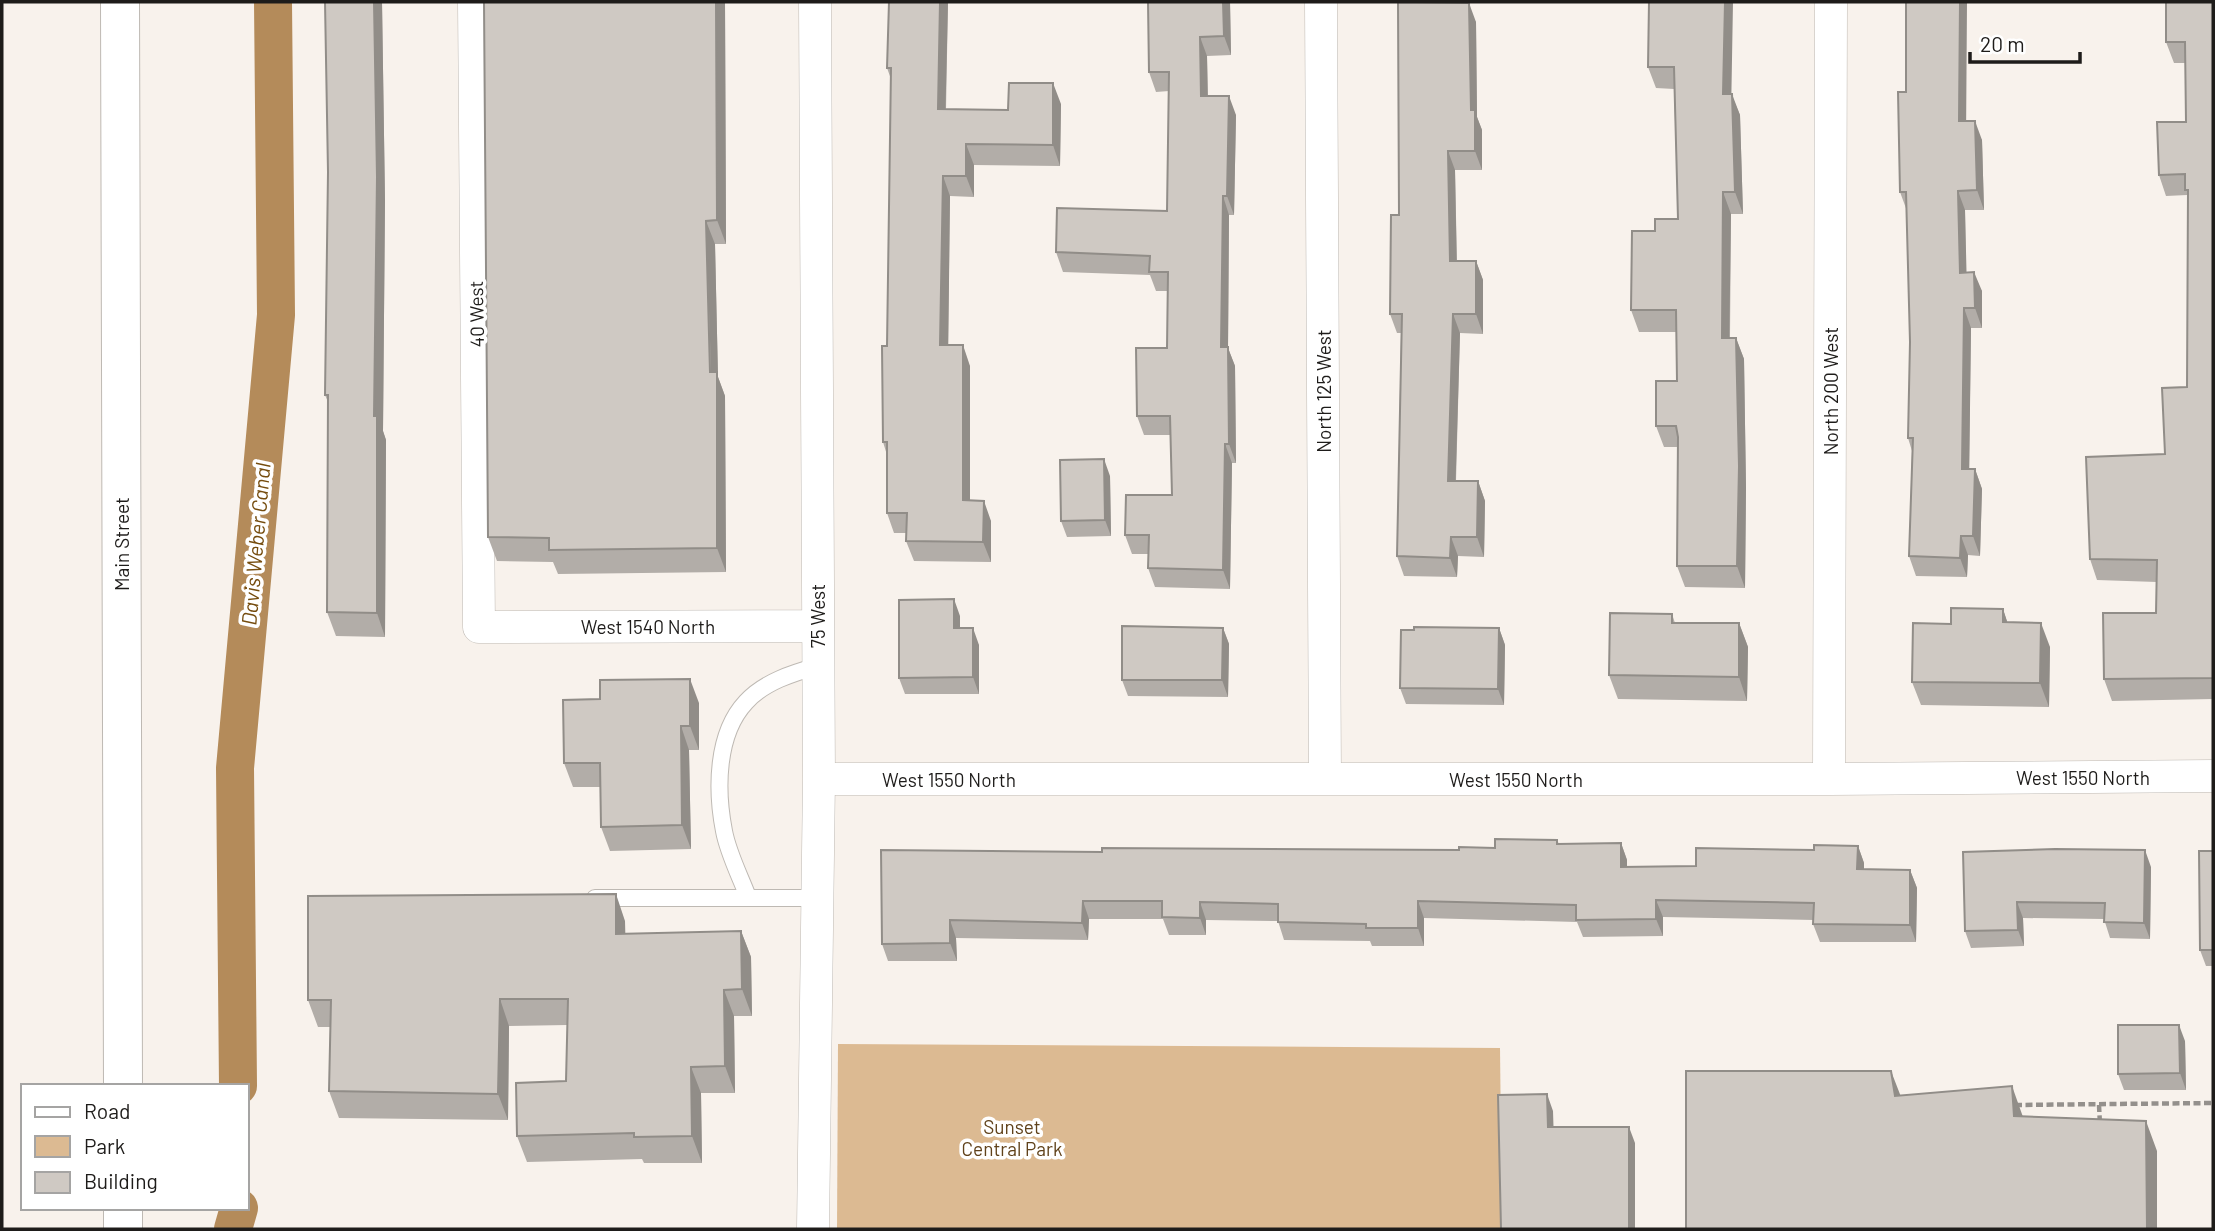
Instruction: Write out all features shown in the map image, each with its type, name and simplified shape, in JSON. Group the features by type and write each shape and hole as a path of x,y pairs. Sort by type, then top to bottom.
{"main road":[{"name":"Main Street","path":"120,2 122,1084"},
{"path":"123,1210 123,1229"}],"street":[{"name":"40 West","path":"474,2 479,627"},
{"name":"75 West","path":"813,1229 818,779 815,2"},
{"name":"North 125 West","path":"1321,2 1325,779"},
{"name":"North 200 West","path":"1829,779 1831,2"},
{"name":"West 1540 North","path":"479,627 818,626"},
{"name":"West 1550 North","path":"818,779 1829,779 2213,776"}],"lane":[{"path":"748,897 724,833 720,794 722,754 735,716 747,700 783,677 818,666"},
{"path":"584,898 817,898"}],"path":[{"path":"2001,1105 2213,1103"},
{"path":"2099,1105 2100,1133"}],"green space":[{"name":"Sunset Central Park","path":"838,1044 1500,1048 1502,1229 837,1229"}],"building":[{"path":"325,2 374,2 377,177 374,416 377,416 377,613 327,612 328,395 325,395 328,172"},
{"path":"484,2 716,2 717,220 706,221 710,372 717,372 717,548 549,550 549,538 488,537"},
{"path":"889,2 940,2 938,109 1008,110 1009,83 1053,83 1053,145 966,144 966,176 943,176 940,345 963,345 963,500 984,501 983,542 906,541 907,513 887,513 887,442 883,442 882,346 887,346 891,68 887,68"},
{"path":"1148,2 1223,2 1224,36 1200,37 1201,96 1229,96 1227,196 1223,196 1221,347 1228,347 1229,444 1225,444 1223,570 1148,568 1149,535 1125,535 1126,495 1172,495 1170,416 1137,416 1136,348 1167,348 1168,272 1149,272 1150,256 1056,252 1057,208 1167,211 1169,72 1149,72"},
{"path":"1398,2 1469,3 1471,110 1475,110 1475,151 1448,151 1450,261 1476,261 1476,314 1453,314 1448,481 1478,481 1477,537 1451,537 1450,558 1397,556 1402,314 1390,314 1391,215 1399,215"},
{"path":"1649,2 1725,2 1723,94 1732,94 1735,192 1723,192 1722,338 1736,338 1739,466 1737,566 1677,566 1678,437 1676,426 1656,426 1656,381 1677,381 1676,310 1631,310 1632,231 1655,231 1655,219 1678,219 1674,67 1648,67"},
{"path":"1906,2 1960,2 1959,121 1975,121 1977,190 1958,191 1960,273 1974,272 1975,308 1964,308 1962,469 1975,469 1973,536 1961,536 1960,558 1909,556 1913,438 1908,438 1910,342 1906,192 1900,192 1898,92 1906,92"},
{"path":"2166,2 2213,2 2213,678 2104,679 2103,613 2156,613 2157,560 2090,559 2086,457 2165,454 2162,388 2187,387 2188,190 2185,190 2185,174 2159,175 2157,122 2186,122 2185,42 2166,42"},
{"path":"1104,459 1105,520 1061,521 1060,460"},
{"path":"954,599 954,628 973,628 973,677 899,678 899,600"},
{"path":"1951,608 2003,609 2003,622 2041,623 2040,683 1912,682 1913,623 1951,624"},
{"path":"1610,613 1672,614 1672,623 1739,623 1739,677 1609,675"},
{"path":"1122,626 1223,628 1222,680 1122,680"},
{"path":"1414,627 1499,628 1498,689 1400,688 1401,630 1414,630"},
{"path":"690,679 690,726 681,726 682,825 601,827 600,763 564,763 563,700 600,699 600,680"},
{"path":"1495,839 1557,840 1557,844 1621,843 1621,867 1696,866 1696,848 1814,850 1814,845 1858,846 1857,869 1910,870 1910,925 1813,924 1814,903 1656,900 1656,919 1576,920 1576,905 1418,901 1418,928 1366,928 1366,924 1278,922 1278,904 1200,902 1200,918 1162,917 1162,901 1083,901 1082,923 950,920 950,943 882,944 881,850 1459,850 1459,847 1495,848"},
{"path":"2145,850 2144,923 2104,922 2105,903 2017,902 2018,930 1965,931 1963,852"},
{"path":"2199,851 2213,851 2213,950 2200,950"},
{"path":"616,894 616,934 741,931 742,989 724,990 725,1066 691,1067 692,1136 634,1137 634,1133 517,1136 516,1083 566,1081 568,999 500,999 498,1094 329,1091 331,1000 308,1000 308,896"},
{"path":"2118,1025 2179,1025 2180,1073 2118,1074"},
{"path":"1686,1071 1891,1071 1895,1096 2012,1086 2014,1116 2146,1121 2147,1229 1686,1229"},
{"path":"1547,1094 1548,1127 1629,1127 1629,1229 1501,1229 1498,1095"}],"waterway":[{"name":"Davis Weber Canal","path":"238,1084 235,768 276,315 273,2"},
{"name":"Davis Weber Canal","path":"233,1229 238,1210"}]}
